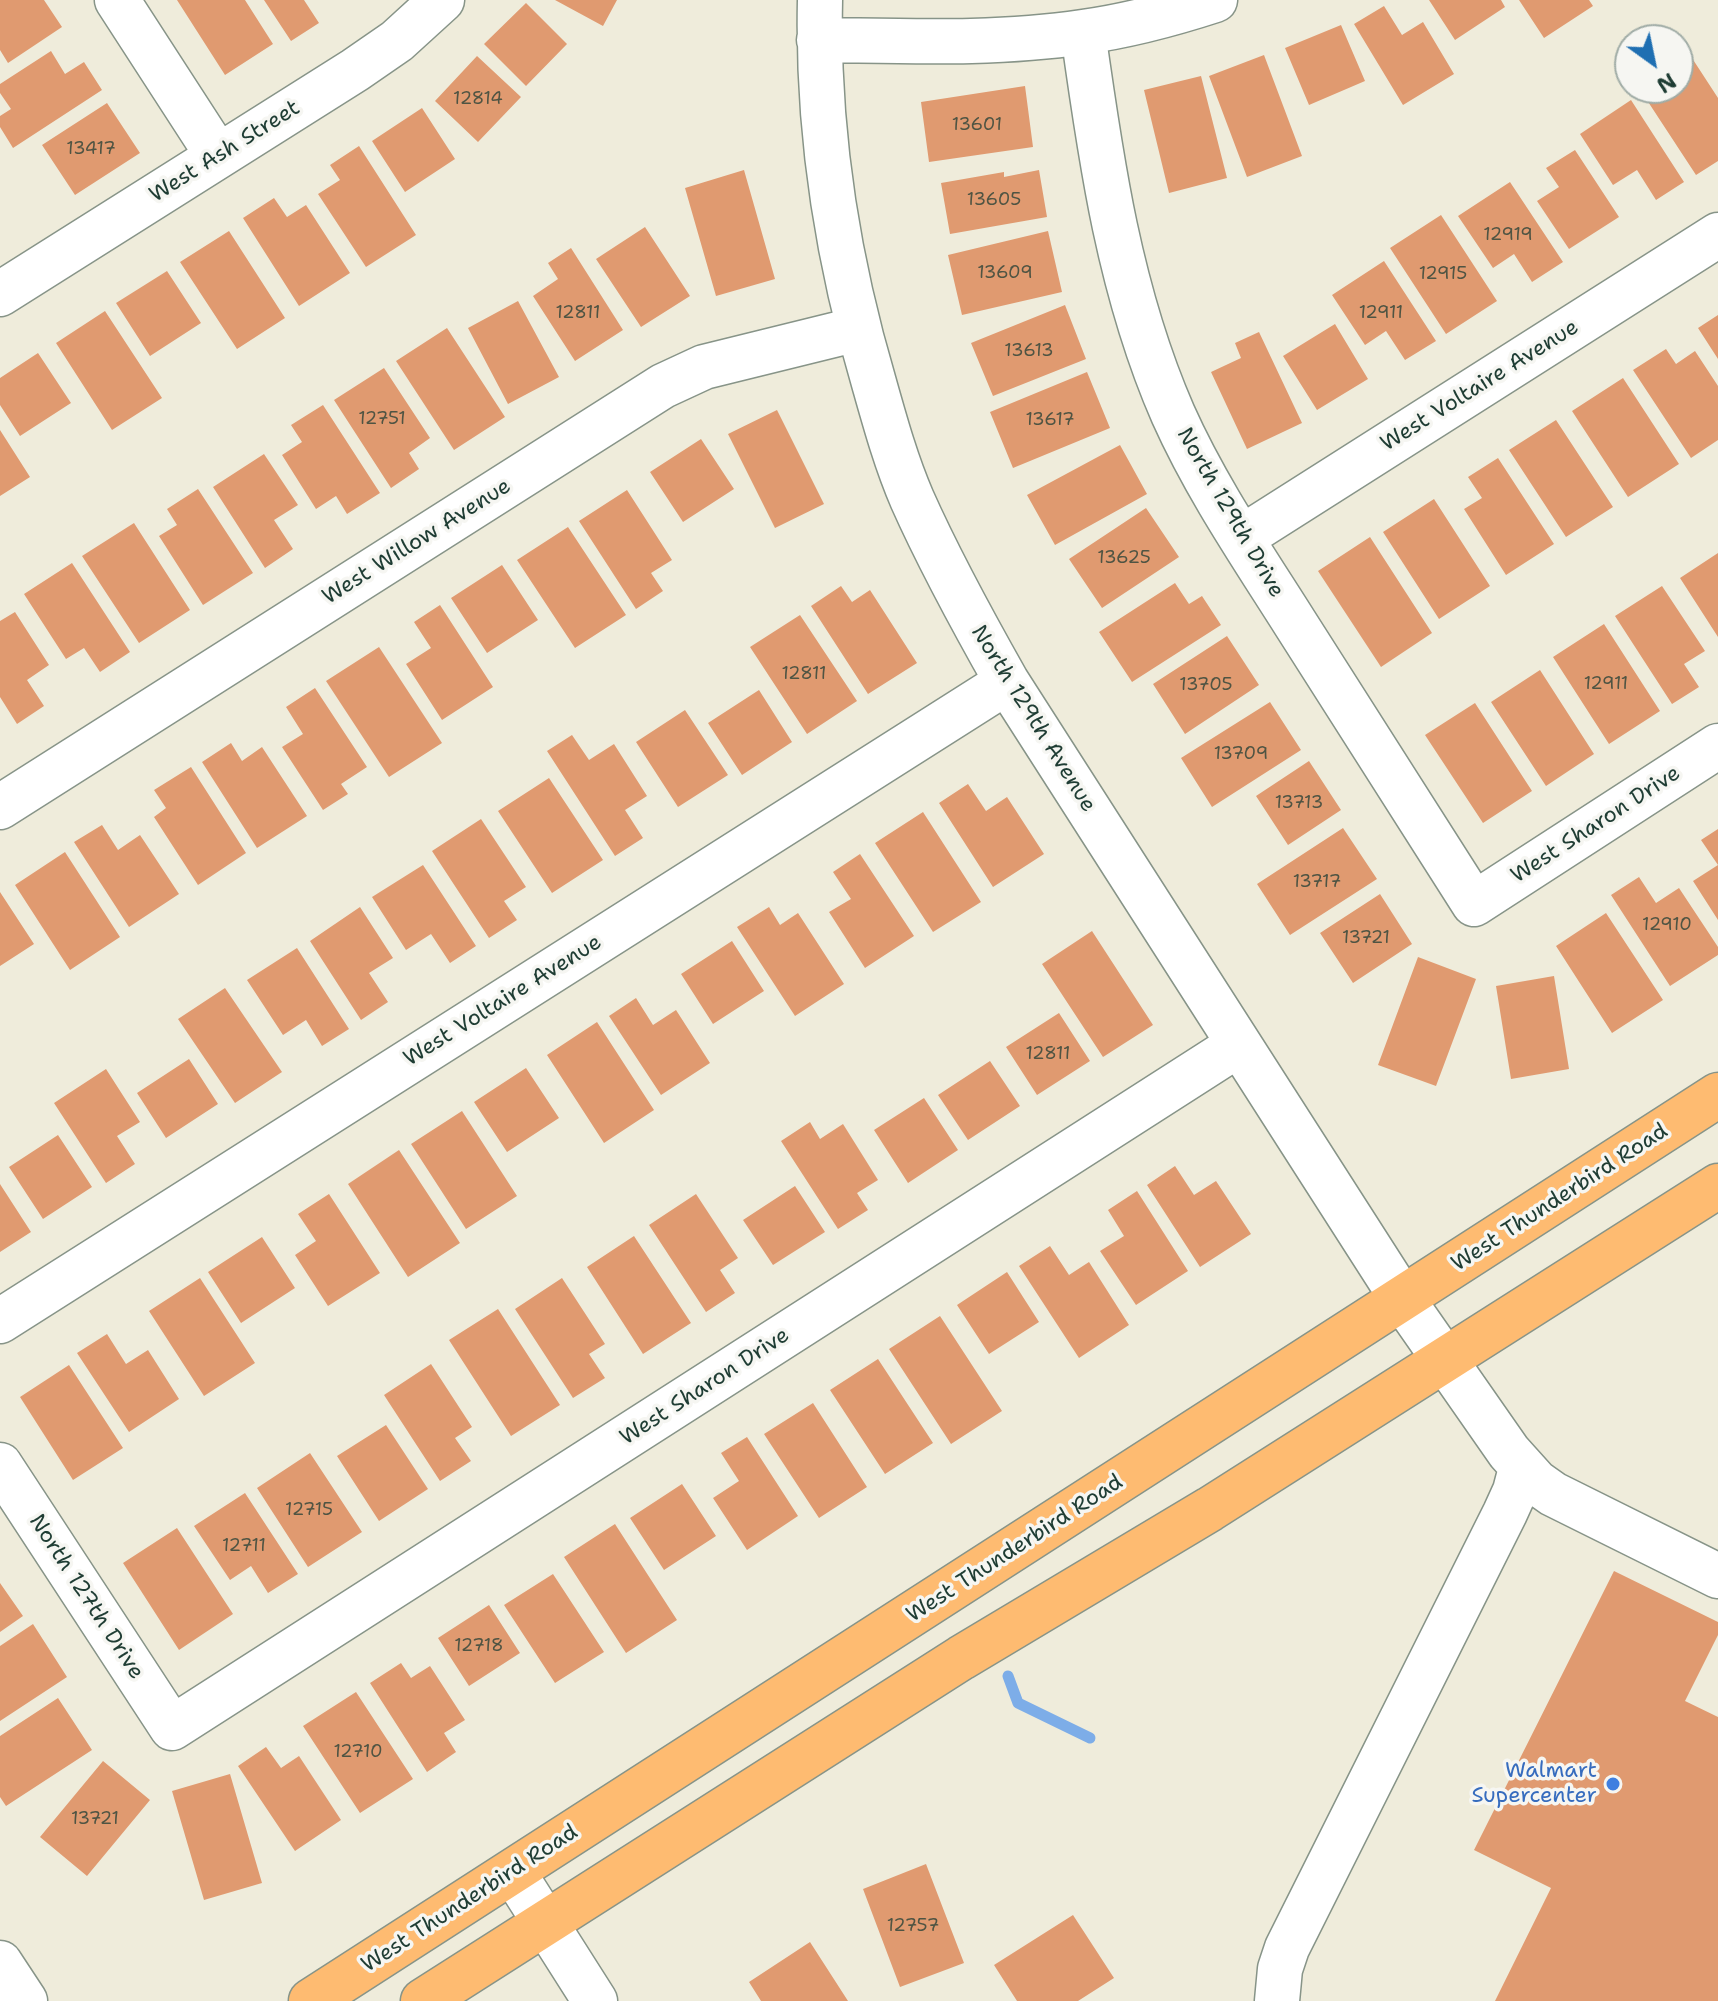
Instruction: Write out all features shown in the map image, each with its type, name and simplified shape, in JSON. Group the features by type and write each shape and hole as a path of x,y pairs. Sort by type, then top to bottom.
{"main road":[{"name":"West Thunderbird Road","path":"311,2001 1718,1095"},
{"path":"423,2001 961,1658 1210,1509 1718,1186"}],"street":[{"path":"117,0 218,156"},
{"name":"West Ash Street","path":"0,294 397,41 442,0"},
{"path":"819,20 954,42 1083,32 1180,11 1215,0"},
{"name":"North 129th Avenue","path":"819,20 822,107 830,181 839,247 858,329 910,495 954,589 1007,682 1403,1300 1521,1468 1553,1494 1718,1576"},
{"name":"North 129th Drive","path":"1083,32 1115,228 1140,325 1173,414 1199,467 1241,538 1474,904"},
{"name":"West Voltaire Avenue","path":"1241,538 1718,235"},
{"name":"West Willow Avenue","path":"0,807 663,386 704,367 858,329"},
{"name":"West Voltaire Avenue","path":"0,1321 1007,682"},
{"name":"West Sharon Drive","path":"1474,904 1718,746"},
{"name":"West Sharon Drive","path":"172,1728 1238,1045"},
{"name":"North 127th Drive","path":"0,1465 172,1728"},
{"path":"1277,2001 1280,1969 1287,1948 1498,1527 1515,1491 1521,1468"},
{"path":"513,1872 595,2001"},
{"path":"0,1963 25,2001"}],"building":[{"path":"0,0 44,0 62,27 8,63 0,50"},
{"path":"177,0 245,0 273,44 225,75"},
{"path":"264,0 304,0 319,23 291,41"},
{"path":"555,0 617,0 603,26"},
{"path":"1429,0 1501,0 1505,7 1455,40"},
{"path":"1519,0 1589,0 1593,6 1544,38"},
{"path":"526,3 567,44 526,86 484,44"},
{"path":"1384,6 1402,35 1423,22 1454,74 1403,105 1354,24"},
{"path":"1341,25 1365,81 1309,105 1285,48"},
{"path":"51,51 65,74 84,62 102,90 13,148 0,127 0,116 11,109 0,93 0,84"},
{"path":"1264,55 1302,156 1247,177 1209,76"},
{"path":"477,56 521,97 478,142 435,101"},
{"path":"1694,61 1718,98 1718,161 1696,175 1649,104 1694,104"},
{"path":"1201,76 1227,178 1169,193 1144,90"},
{"path":"1025,86 1033,147 929,162 921,102"},
{"path":"107,103 140,153 75,195 42,145"},
{"path":"1625,104 1634,104 1684,182 1656,200 1637,170 1613,185 1580,134"},
{"path":"422,108 455,159 405,192 372,141"},
{"path":"359,146 416,235 366,267 318,194 340,180 330,165"},
{"path":"1575,150 1619,217 1569,249 1537,201 1559,187 1546,168"},
{"path":"744,170 775,279 716,296 685,188"},
{"path":"1039,170 1047,217 950,234 941,183 1004,172 1004,177"},
{"path":"1510,182 1563,262 1532,282 1514,254 1493,268 1458,216"},
{"path":"274,198 287,217 306,205 350,273 299,306 243,218"},
{"path":"1441,215 1497,301 1446,334 1390,248"},
{"path":"645,227 690,296 641,327 596,259"},
{"path":"229,231 285,318 237,349 180,262"},
{"path":"1048,231 1062,292 962,315 948,255"},
{"path":"571,248 623,330 575,361 533,296 558,279 548,263"},
{"path":"1384,261 1436,341 1405,360 1386,331 1365,345 1332,295"},
{"path":"167,271 201,323 150,356 116,303"},
{"path":"518,301 559,377 508,404 468,328"},
{"path":"1065,305 1086,359 993,396 971,343"},
{"path":"105,311 162,398 112,430 56,343"},
{"path":"1718,315 1718,359 1698,328"},
{"path":"1335,324 1368,379 1317,410 1283,356"},
{"path":"447,328 505,417 454,450 396,361"},
{"path":"1259,332 1302,423 1247,449 1211,372 1241,358 1235,343"},
{"path":"1666,349 1676,364 1695,351 1718,386 1718,440 1691,458 1633,370"},
{"path":"38,353 71,403 20,436 0,405 0,378"},
{"path":"384,368 430,438 409,453 419,469 391,488 334,400"},
{"path":"1087,372 1110,428 1013,468 990,412"},
{"path":"1623,378 1679,464 1628,497 1572,411"},
{"path":"323,405 380,493 347,514 336,496 316,509 282,455 302,442 291,425"},
{"path":"777,410 824,504 775,528 728,434"},
{"path":"1556,420 1613,507 1566,537 1509,450"},
{"path":"0,430 30,477 0,496"},
{"path":"701,439 734,489 683,522 650,472"},
{"path":"1120,445 1147,494 1055,545 1027,495"},
{"path":"264,454 298,505 274,520 293,549 265,568 213,487"},
{"path":"1498,458 1554,544 1506,575 1464,509 1482,498 1468,477"},
{"path":"198,489 253,573 203,605 159,536 177,525 167,509"},
{"path":"627,490 672,560 651,573 663,591 636,609 579,521"},
{"path":"1434,499 1490,586 1439,619 1383,532"},
{"path":"1146,508 1179,557 1102,608 1069,559"},
{"path":"134,523 190,610 139,643 82,556"},
{"path":"568,527 626,615 575,648 517,560"},
{"path":"1370,537 1432,633 1381,667 1318,571"},
{"path":"1718,553 1718,637 1680,578"},
{"path":"72,563 130,652 100,672 84,648 66,659 24,594"},
{"path":"502,565 538,620 487,653 451,598"},
{"path":"1175,583 1189,604 1202,596 1221,625 1132,682 1099,632"},
{"path":"841,586 852,602 870,590 917,663 868,694 811,606"},
{"path":"1662,586 1705,651 1684,664 1699,687 1672,704 1615,616"},
{"path":"440,605 493,687 442,720 406,664 431,648 414,622"},
{"path":"15,612 49,665 27,680 44,706 17,724 0,697 0,621"},
{"path":"800,615 857,701 807,734 750,647"},
{"path":"1604,624 1660,711 1609,744 1553,657"},
{"path":"1227,636 1259,685 1185,734 1153,684"},
{"path":"379,647 442,743 389,777 326,681"},
{"path":"1540,670 1594,754 1546,786 1491,702"},
{"path":"315,688 367,767 341,784 348,794 323,810 282,747 303,734 286,707"},
{"path":"759,690 792,742 742,775 708,723"},
{"path":"1270,702 1301,750 1212,807 1181,758"},
{"path":"1475,703 1532,791 1483,823 1425,735"},
{"path":"685,710 728,775 678,807 636,742"},
{"path":"572,735 589,760 614,744 647,796 625,810 643,838 615,856 547,751"},
{"path":"231,743 242,761 262,747 307,816 257,848 202,762"},
{"path":"1309,761 1341,810 1288,845 1256,796"},
{"path":"191,767 246,853 198,885 154,817 166,808 154,790"},
{"path":"549,778 603,860 552,893 498,811"},
{"path":"968,784 986,811 1007,797 1044,854 993,887 939,803"},
{"path":"923,812 981,902 933,932 875,843"},
{"path":"481,819 526,887 504,901 517,920 489,938 432,851"},
{"path":"102,825 118,850 140,835 179,894 129,927 74,842"},
{"path":"1343,828 1377,879 1290,935 1257,884"},
{"path":"1718,829 1718,865 1701,840"},
{"path":"65,852 120,937 70,970 15,885"},
{"path":"860,854 914,936 865,968 829,912 851,899 833,872"},
{"path":"423,865 476,946 450,963 431,934 406,950 372,897"},
{"path":"1718,865 1718,920 1693,881"},
{"path":"1639,877 1656,903 1679,888 1718,947 1718,955 1670,986 1611,895"},
{"path":"0,892 34,944 0,966"},
{"path":"1380,894 1412,944 1353,983 1320,933"},
{"path":"360,907 393,958 369,973 388,1002 361,1020 310,941"},
{"path":"769,907 780,925 798,913 844,984 795,1016 737,927"},
{"path":"1606,913 1663,1000 1612,1033 1556,946"},
{"path":"1092,931 1153,1025 1103,1057 1042,964"},
{"path":"732,941 764,991 713,1024 681,974"},
{"path":"297,948 349,1029 322,1046 306,1020 283,1035 247,980"},
{"path":"1418,957 1476,979 1436,1086 1378,1065"},
{"path":"1554,976 1569,1069 1511,1079 1496,986"},
{"path":"225,988 282,1072 235,1103 178,1019"},
{"path":"636,998 653,1025 676,1010 710,1063 661,1095 609,1016"},
{"path":"1059,1013 1090,1061 1037,1095 1006,1047"},
{"path":"597,1022 654,1110 604,1143 547,1055"},
{"path":"189,1059 218,1104 166,1138 137,1093"},
{"path":"990,1061 1020,1106 968,1140 938,1095"},
{"path":"526,1068 559,1118 507,1152 474,1102"},
{"path":"106,1069 140,1122 117,1136 135,1164 106,1183 54,1103"},
{"path":"924,1098 958,1150 908,1183 874,1130"},
{"path":"462,1111 517,1196 466,1229 411,1144"},
{"path":"810,1122 820,1139 843,1124 878,1180 857,1193 868,1210 838,1229 781,1141"},
{"path":"58,1135 92,1187 43,1219 9,1167"},
{"path":"399,1150 460,1243 408,1277 348,1184"},
{"path":"1175,1166 1194,1195 1216,1181 1251,1234 1200,1267 1147,1185"},
{"path":"0,1184 31,1232 0,1252"},
{"path":"795,1186 825,1232 773,1265 743,1220"},
{"path":"1137,1191 1188,1271 1136,1305 1100,1251 1124,1236 1108,1210"},
{"path":"329,1194 380,1273 328,1306 295,1255 316,1241 298,1214"},
{"path":"696,1194 738,1258 720,1270 735,1293 706,1312 649,1225"},
{"path":"634,1236 691,1323 643,1354 587,1267"},
{"path":"262,1237 295,1288 241,1323 208,1272"},
{"path":"1050,1246 1069,1275 1089,1262 1129,1325 1079,1358 1019,1266"},
{"path":"1007,1272 1039,1322 989,1354 957,1305"},
{"path":"200,1278 255,1363 204,1396 149,1311"},
{"path":"562,1278 605,1344 589,1354 605,1378 573,1398 515,1309"},
{"path":"498,1309 560,1405 511,1436 449,1340"},
{"path":"940,1316 1002,1411 951,1444 889,1349"},
{"path":"107,1334 126,1364 148,1350 179,1399 129,1432 77,1353"},
{"path":"878,1359 933,1443 885,1474 830,1390"},
{"path":"431,1364 472,1427 455,1438 471,1461 440,1481 384,1395"},
{"path":"69,1365 123,1448 73,1480 20,1397"},
{"path":"813,1403 867,1487 819,1518 764,1434"},
{"path":"386,1425 428,1489 379,1521 337,1456"},
{"path":"747,1437 798,1516 747,1550 713,1498 739,1481 721,1453"},
{"path":"310,1453 362,1532 308,1567 257,1488"},
{"path":"682,1484 716,1536 664,1570 630,1518"},
{"path":"245,1493 298,1574 268,1593 251,1566 230,1580 194,1526"},
{"path":"615,1524 677,1620 626,1653 564,1557"},
{"path":"177,1528 233,1614 179,1650 123,1563"},
{"name":"Walmart Supercenter","path":"1614,1571 1718,1622 1718,1635 1685,1701 1718,1717 1718,2001 1495,2001 1551,1888 1474,1850"},
{"path":"553,1574 604,1652 555,1683 504,1605"},
{"path":"0,1583 23,1616 0,1632"},
{"path":"489,1605 520,1653 469,1686 438,1638"},
{"path":"33,1624 67,1677 0,1721 0,1646"},
{"path":"401,1663 411,1678 430,1666 465,1720 444,1733 456,1752 427,1772 370,1683"},
{"path":"356,1692 413,1779 360,1813 303,1726"},
{"path":"58,1698 92,1750 6,1806 0,1797 0,1736"},
{"path":"266,1747 281,1768 299,1756 341,1820 295,1851 238,1766"},
{"path":"103,1761 150,1800 87,1876 40,1837"},
{"path":"230,1774 262,1883 204,1900 172,1791"},
{"path":"926,1864 964,1963 900,1987 863,1889"},
{"path":"1073,1915 1114,1978 1078,2001 1017,2001 994,1965"},
{"path":"810,1942 848,2001 761,2001 749,1982"}],"waterway":[{"path":"1008,1676 1018,1703 1090,1738"}],"place":[{"name":"Walmart Supercenter","path":"1613,1784"}]}
